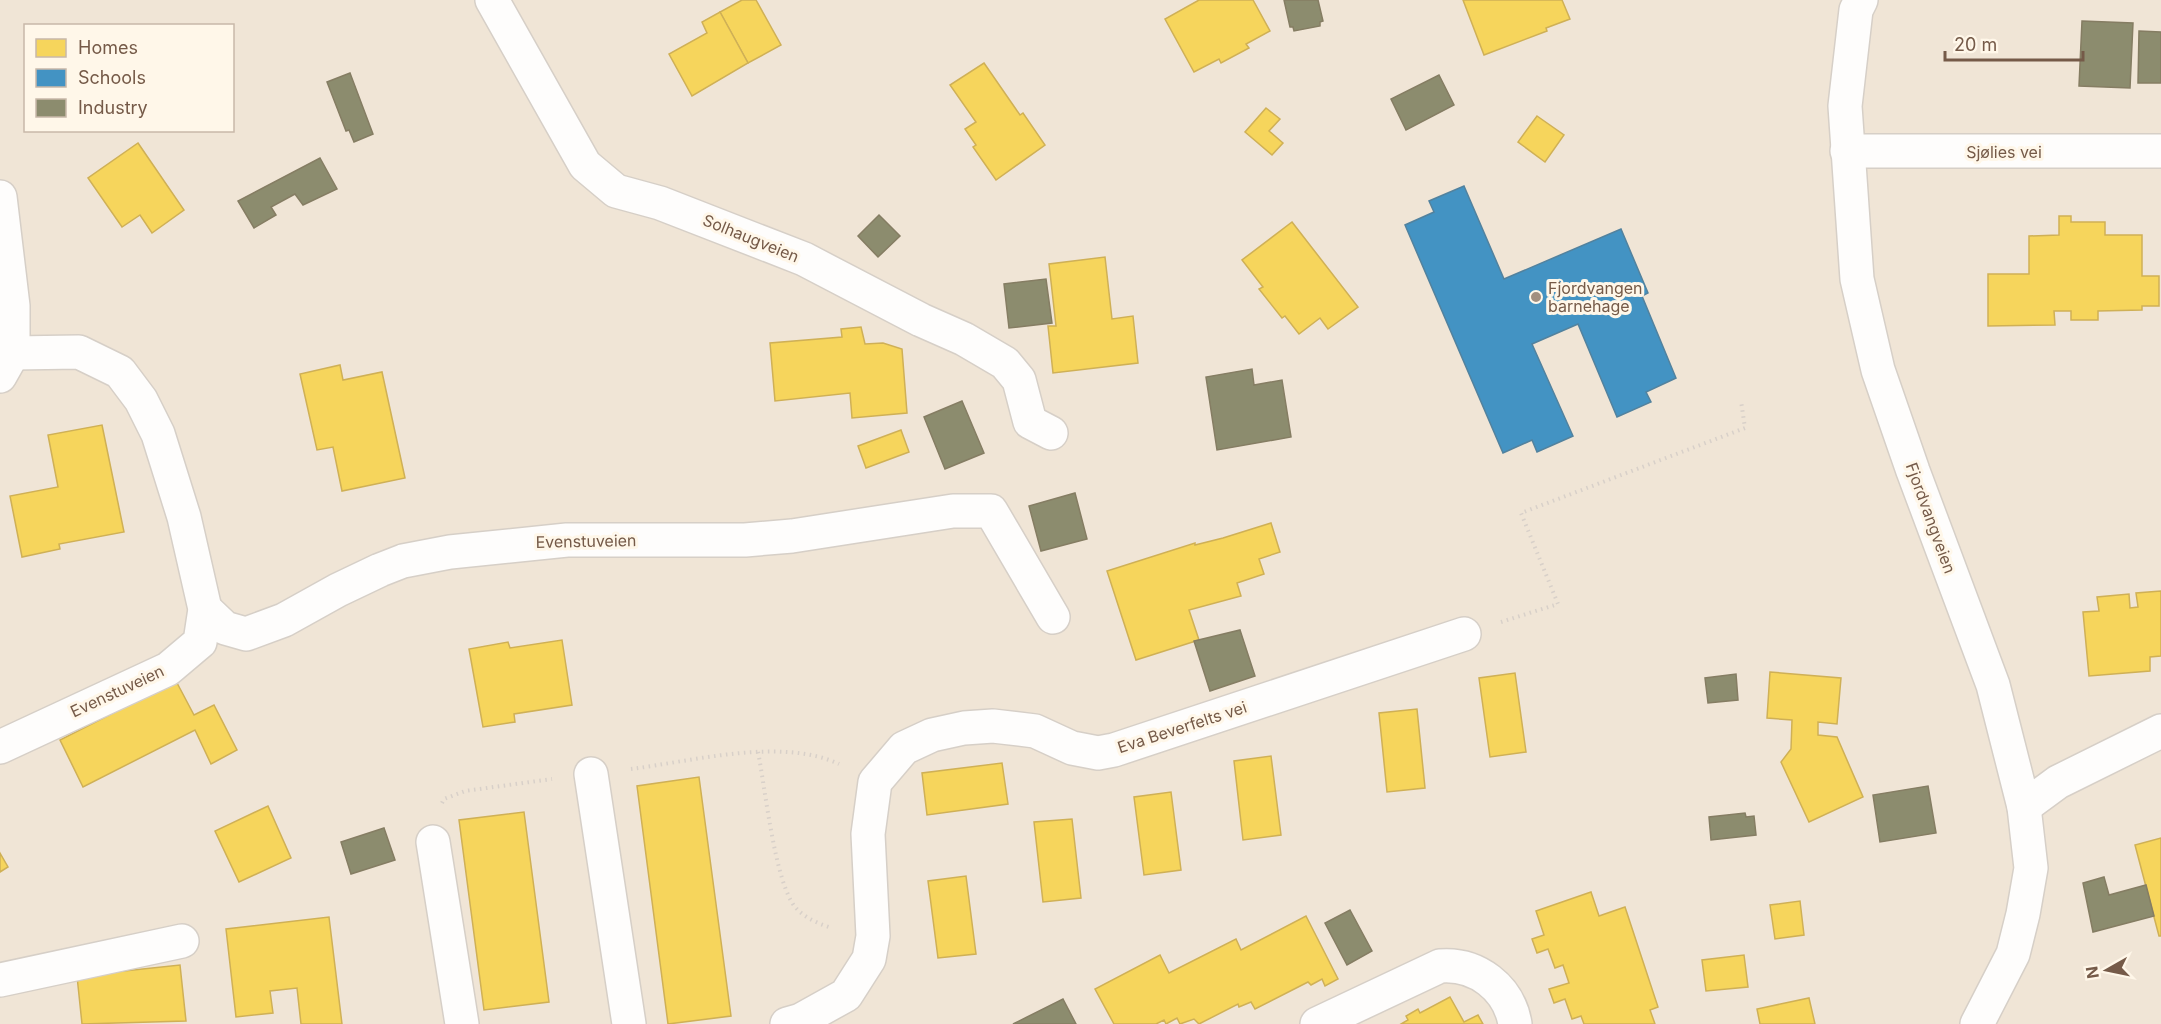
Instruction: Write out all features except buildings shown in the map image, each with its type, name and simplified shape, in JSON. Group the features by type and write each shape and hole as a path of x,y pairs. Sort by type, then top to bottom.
{"street":[{"name":"Solhaugveien","path":"492,0 585,165 616,191 671,207 794,255 921,320 964,339 1005,363 1019,380 1030,422 1051,433"},
{"name":"Fjordvangveien","path":"1861,0 1856,10 1845,106 1857,279 1878,370 1993,685 2024,807 2031,868 2013,954 1977,1024"},
{"name":"Sjølies vei","path":"1847,151 2161,151"},
{"name":"Evenstuveien","path":"0,197 13,306 6,364 79,352 120,372 141,400 158,434 184,517 205,609 200,642 168,669 0,747"},
{"name":"Evenstuveien","path":"205,609 225,628 246,634 284,620 338,590 395,564 450,552 567,540 745,540 792,536 952,511 991,511 1053,617"},
{"name":"Eva Beverfelts vei","path":"875,782 904,748 932,735 964,728 993,726 1035,731 1072,748 1098,753 1114,750 1464,634"},
{"path":"2024,807 2058,782 2161,731"},
{"path":"591,774 629,1024"},
{"path":"787,1024 801,1020 846,995 869,959 873,936 868,834 875,782"},
{"path":"433,842 462,1024"},
{"path":"0,981 182,941"},
{"path":"1317,1024 1440,966 1457,964 1474,969 1503,993 1512,1006 1515,1024"}],"path":[{"path":"1464,634 1558,604 1521,513 1745,428 1741,401"},
{"path":"433,842 437,813 444,799 465,791 758,752 806,753 836,763 875,782"},
{"path":"758,752 783,881 795,908 816,923 838,930 873,936"}],"shaded area":[{"path":"0,0 2161,0 2161,1024 0,1024"}],"place":[{"name":"Fjordvangen barnehage","path":"1536,297"}]}
